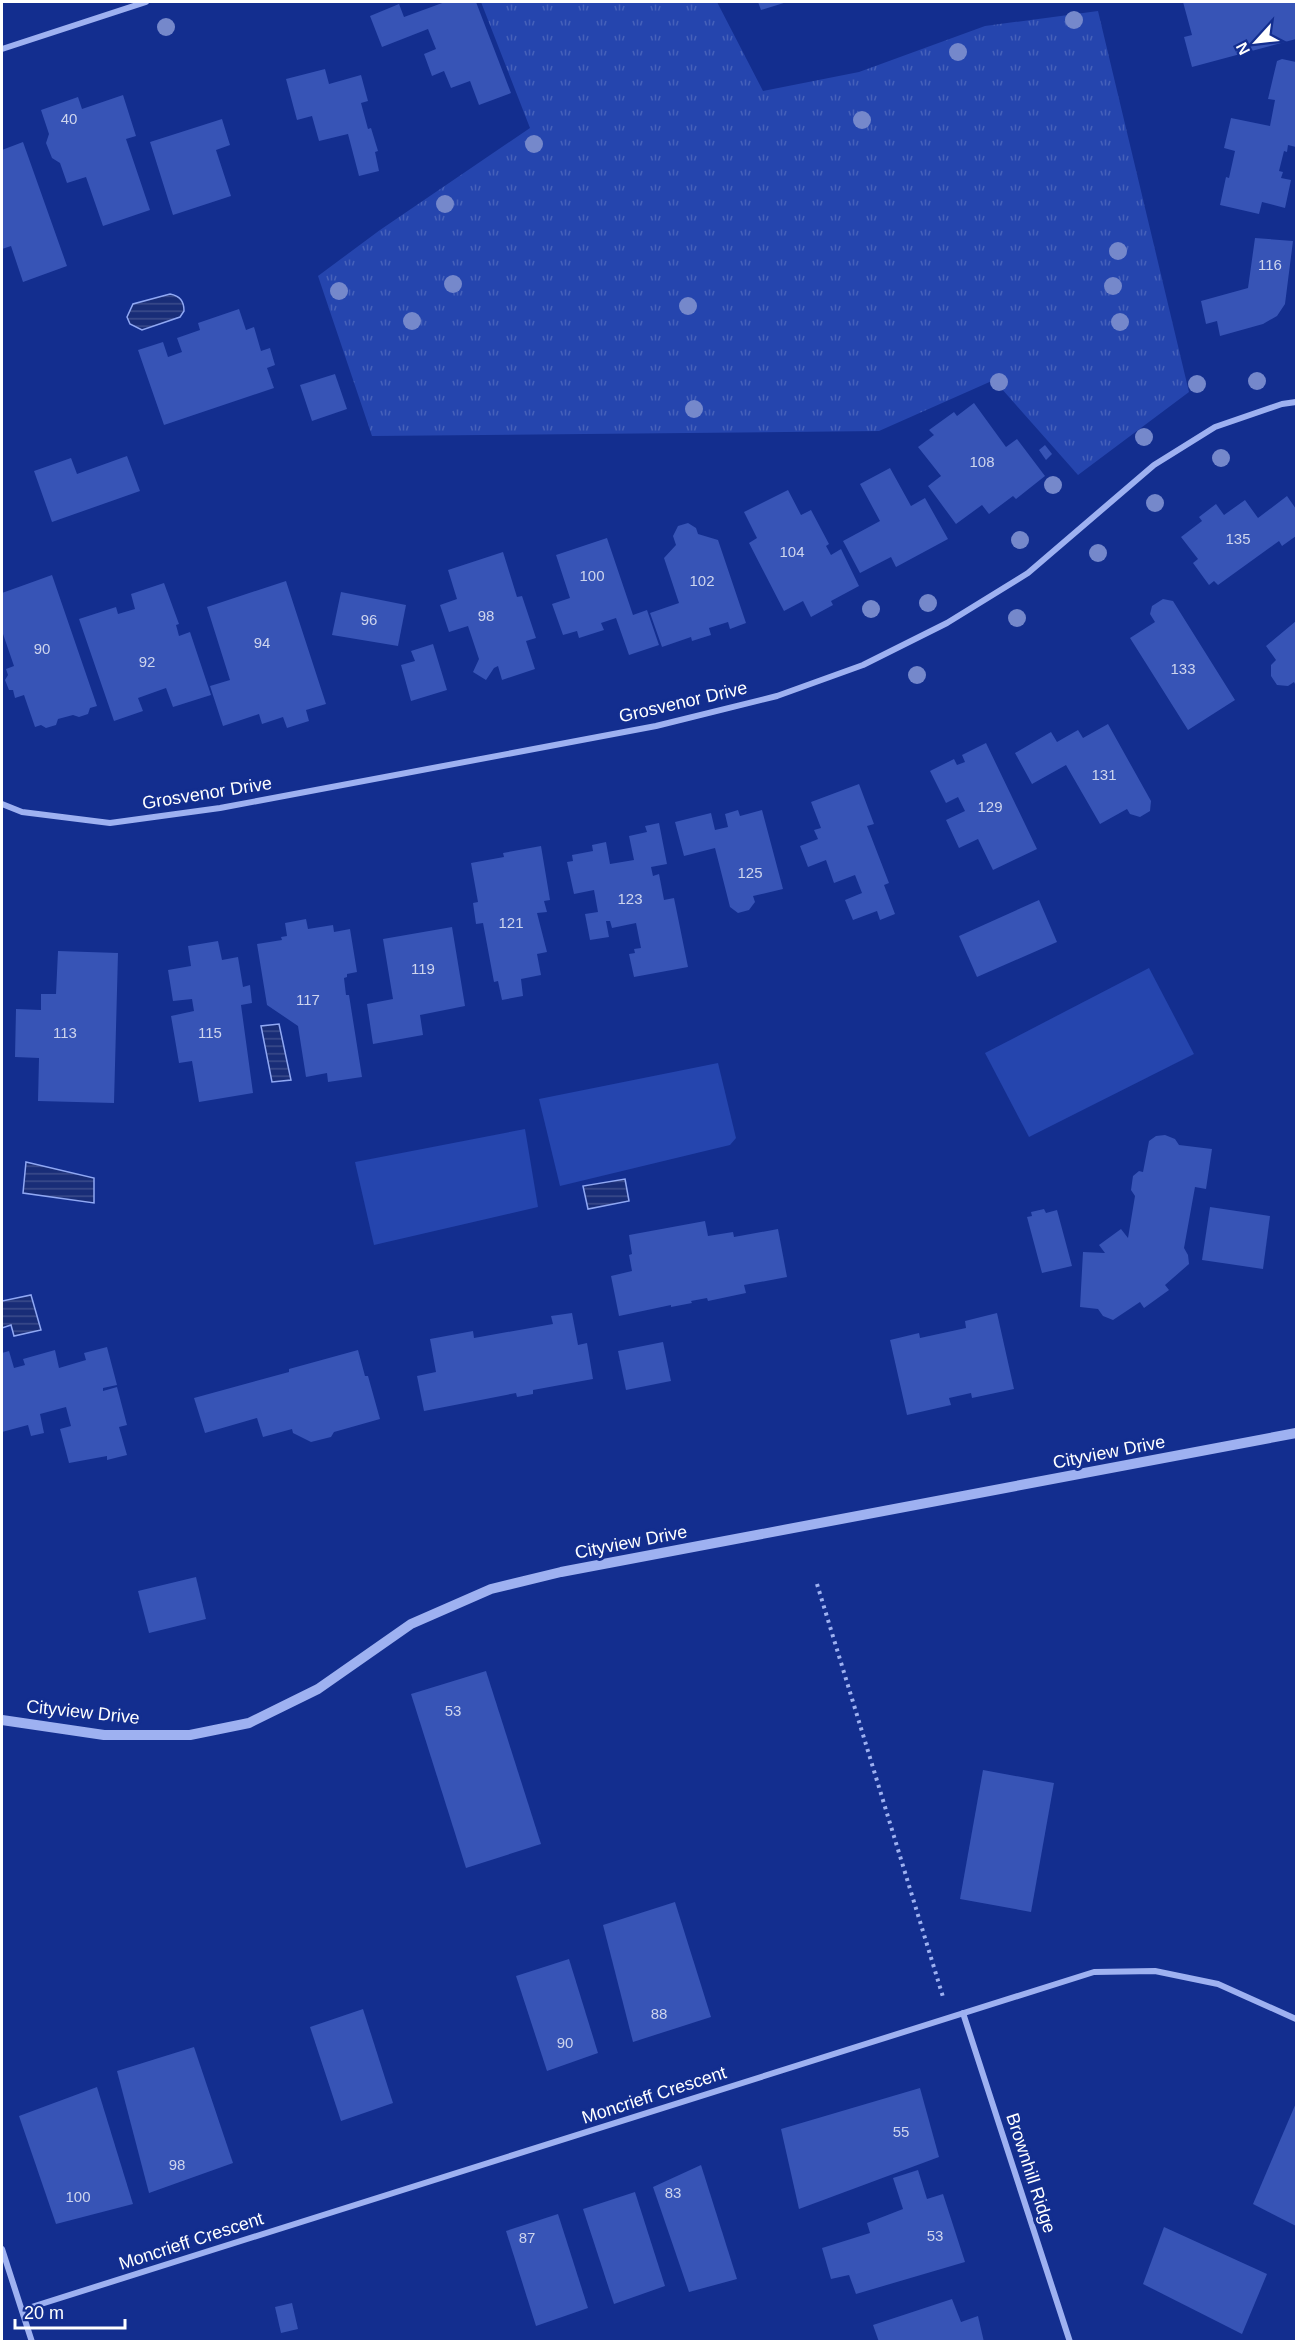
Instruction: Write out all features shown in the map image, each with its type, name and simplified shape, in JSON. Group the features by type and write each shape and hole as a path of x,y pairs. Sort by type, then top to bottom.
{"street":[{"path":"2,49 146,2"},
{"name":"Grosvenor Drive","path":"2,804 22,812 110,823 187,812 656,726 777,696 863,664 947,623 1028,573 1154,465 1215,427 1282,404 1296,402"},
{"name":"Cityview Drive","path":"2,1720 104,1735 190,1735 249,1723 318,1689 411,1624 491,1589 561,1572 1296,1433"},
{"name":"Moncrieff Crescent","path":"22,2310 1094,1972 1155,1971 1218,1984 1296,2019"},
{"name":"Brownhill Ridge","path":"963,2013 1070,2342"},
{"path":"2,2249 32,2342"}],"path":[{"path":"817,1584 950,2018"}],"green space":[{"path":"481,2 717,2 763,91 859,72 985,26 1098,11 1189,392 1078,475 994,380 879,431 372,436 318,276 380,230 530,128"},
{"path":"1149,968 1194,1054 1029,1137 985,1053"},
{"path":"718,1063 736,1138 730,1145 560,1186 539,1099"},
{"path":"525,1129 538,1207 374,1245 355,1162"}],"shaded area":[{"path":"170,294 179,298 183,304 184,311 180,317 142,330 130,324 127,317 133,304"},
{"path":"279,1024 291,1080 272,1082 261,1026"},
{"path":"26,1162 94,1178 94,1203 23,1193"},
{"path":"625,1179 629,1201 588,1209 583,1186"},
{"path":"31,1295 41,1330 14,1336 11,1325 2,1328 2,1301"}],"building":[{"path":"445,2 476,2 511,93 479,105 470,81 451,88 444,71 432,76 424,54 436,49 428,29 382,47 370,16 399,4 404,17"},
{"path":"758,2 787,2 761,10"},
{"path":"1183,2 1296,2 1296,39 1192,67 1184,37 1192,35"},
{"path":"1282,59 1296,62 1296,147 1288,145 1287,152 1284,151 1279,171 1283,172 1281,178 1291,180 1285,208 1262,202 1259,214 1220,205 1235,151 1224,148 1231,118 1270,126 1275,100 1268,99 1277,61"},
{"path":"325,69 329,84 361,75 368,101 361,103 368,129 371,128 378,151 375,152 379,171 359,176 348,134 319,141 312,116 297,120 286,79"},
{"path":"123,95 136,136 126,139 150,210 103,226 86,177 67,183 60,163 52,158 46,143 49,134 41,110 78,97 82,109"},
{"path":"222,119 230,145 216,150 231,196 173,215 150,142"},
{"path":"23,142 67,266 23,282 11,246 2,249 2,150"},
{"path":"1255,238 1293,241 1285,304 1277,316 1263,324 1220,336 1217,321 1206,324 1201,301 1248,288"},
{"path":"239,309 246,330 254,327 261,351 270,348 275,365 267,368 274,388 164,425 138,350 163,342 168,357 182,352 177,338 200,330 198,323"},
{"path":"335,374 347,409 312,421 300,385"},
{"path":"974,403 1006,447 1017,439 1045,476 1016,499 1013,496 989,514 982,505 956,524 928,486 941,476 918,447 934,435 929,430 954,412 957,416"},
{"path":"1045,445 1052,454 1046,460 1039,450"},
{"path":"127,456 140,491 52,522 34,471 71,458 77,474"},
{"path":"890,468 911,506 925,498 948,539 896,567 891,557 860,573 843,541 880,521 860,484"},
{"path":"788,490 801,515 811,510 829,544 826,546 831,555 841,549 859,586 831,601 833,605 811,617 803,601 784,611 749,543 757,538 744,512"},
{"path":"1287,496 1296,509 1296,536 1282,546 1279,541 1218,585 1214,581 1209,585 1193,563 1198,559 1181,537 1202,521 1199,517 1216,504 1224,515 1245,500 1258,518"},
{"path":"688,523 696,528 698,534 718,540 746,623 730,629 728,622 709,628 711,635 692,641 691,637 662,647 650,613 679,603 664,558 676,545 673,536 678,526"},
{"path":"607,538 633,615 647,610 659,645 629,655 616,618 601,623 604,630 579,638 577,631 563,635 552,604 570,598 556,555"},
{"path":"503,552 517,597 522,596 536,638 526,641 535,669 502,680 498,666 486,680 473,672 479,659 468,626 449,632 440,605 457,599 448,570"},
{"path":"52,575 97,706 90,708 88,714 58,719 56,725 46,728 41,725 35,727 24,695 15,698 13,690 9,690 5,680 8,675 6,669 14,666 2,631 2,593"},
{"path":"286,581 326,704 306,710 309,721 287,728 283,717 262,724 259,714 223,726 210,686 230,680 207,607"},
{"path":"164,583 179,624 176,625 179,636 190,632 211,695 173,707 166,688 138,698 143,711 114,721 79,619 116,607 118,614 135,609 131,594"},
{"path":"341,592 406,605 398,646 332,635"},
{"path":"1163,599 1173,601 1235,700 1188,730 1130,638 1155,622 1150,614 1152,606"},
{"path":"1296,621 1296,686 1294,682 1288,686 1277,685 1271,676 1271,665 1276,660 1266,646"},
{"path":"433,644 447,690 411,701 401,665 415,661 411,651"},
{"path":"1108,724 1151,801 1150,811 1140,817 1130,814 1127,809 1100,824 1066,765 1032,784 1015,753 1051,732 1057,742 1078,730 1083,738"},
{"path":"986,743 1037,849 993,870 978,839 959,848 946,820 965,811 958,797 946,803 930,771 954,759 957,765 965,762 962,755"},
{"path":"859,784 874,824 867,826 889,883 884,885 895,914 880,920 877,911 853,920 845,900 862,893 855,875 834,883 826,860 808,867 800,846 818,839 814,830 821,828 811,802"},
{"path":"738,810 740,816 762,810 783,889 753,896 755,902 749,910 738,913 730,907 715,848 684,856 675,822 711,813 715,830 728,827 725,814"},
{"path":"659,823 667,864 651,867 653,876 659,874 664,900 674,898 688,967 634,977 629,954 635,953 634,949 641,948 636,923 612,928 610,921 606,921 609,937 590,940 585,914 598,912 594,890 574,894 567,862 573,861 572,855 593,851 592,845 606,842 610,864 634,860 629,836 647,832 645,826"},
{"path":"541,846 550,900 544,901 547,912 537,913 547,952 537,954 541,975 521,979 523,996 502,1000 498,981 494,982 483,923 476,924 473,903 478,902 471,863 504,857 503,853"},
{"path":"1039,900 1057,942 977,977 959,936"},
{"path":"306,919 308,929 333,925 334,932 350,929 357,972 347,974 344,978 346,995 349,995 362,1077 328,1082 327,1073 306,1077 298,1026 267,1005 257,944 282,940 281,937 287,936 285,923"},
{"path":"452,927 465,1006 420,1015 423,1035 373,1044 367,1004 393,999 383,939"},
{"path":"218,941 222,960 238,957 243,987 250,985 252,1003 241,1005 253,1093 199,1102 192,1061 179,1063 171,1016 194,1011 192,999 173,1001 168,970 191,966 188,946"},
{"path":"58,951 118,953 114,1103 38,1101 39,1058 15,1057 16,1009 41,1010 41,994 56,994"},
{"path":"1165,1135 1175,1139 1179,1145 1212,1149 1206,1189 1195,1187 1184,1248 1189,1264 1165,1285 1169,1290 1144,1308 1140,1302 1113,1320 1103,1316 1098,1309 1080,1307 1083,1252 1105,1253 1099,1245 1121,1229 1128,1238 1135,1196 1131,1190 1133,1176 1139,1171 1143,1172 1149,1141 1156,1136"},
{"path":"1210,1207 1270,1216 1263,1269 1202,1260"},
{"path":"1044,1209 1046,1213 1057,1210 1072,1266 1042,1273 1027,1217 1032,1216 1031,1212"},
{"path":"705,1221 708,1236 733,1232 734,1237 778,1229 787,1277 744,1285 746,1293 708,1301 707,1298 691,1301 692,1303 619,1316 611,1276 632,1271 629,1235"},
{"path":"572,1313 578,1345 587,1343 593,1379 533,1390 533,1394 517,1397 516,1393 424,1411 417,1376 436,1372 430,1339 473,1331 474,1338 553,1324 551,1316"},
{"path":"997,1313 1014,1389 972,1398 971,1393 949,1398 951,1405 907,1415 890,1340 919,1333 920,1338 966,1328 965,1321"},
{"path":"663,1342 671,1381 626,1390 618,1351"},
{"path":"107,1347 117,1385 103,1388 103,1391 117,1387 127,1425 119,1427 127,1455 107,1460 107,1456 69,1463 60,1429 71,1426 66,1407 40,1414 44,1433 31,1436 28,1425 2,1432 2,1353 9,1351 14,1368 25,1365 23,1359 55,1350 59,1368 86,1360 84,1353"},
{"path":"358,1350 380,1419 334,1432 331,1437 311,1442 293,1433 292,1429 263,1437 257,1418 205,1433 194,1398"},
{"path":"196,1577 206,1619 149,1633 138,1591"},
{"path":"486,1671 541,1844 466,1868 411,1694"},
{"path":"983,1770 1054,1783 1031,1912 960,1899"},
{"path":"675,1902 711,2017 633,2042 603,1925"},
{"path":"569,1959 598,2053 547,2071 516,1976"},
{"path":"363,2009 393,2103 341,2121 310,2027"},
{"path":"194,2047 233,2163 149,2193 117,2071"},
{"path":"97,2087 133,2204 56,2224 19,2116"},
{"path":"920,2088 939,2157 799,2209 781,2129"},
{"path":"1296,2103 1296,2226 1253,2204"},
{"path":"701,2165 737,2279 689,2292 653,2187"},
{"path":"918,2170 927,2199 943,2194 965,2262 856,2294 849,2275 831,2279 822,2248 870,2233 867,2223 903,2209 893,2178"},
{"path":"635,2192 665,2286 614,2304 583,2209"},
{"path":"558,2214 588,2308 536,2326 506,2231"},
{"path":"1164,2227 1267,2274 1242,2334 1143,2284"},
{"path":"952,2299 961,2322 978,2316 984,2342 879,2342 873,2325"},
{"path":"292,2303 298,2329 281,2333 275,2307"}]}
